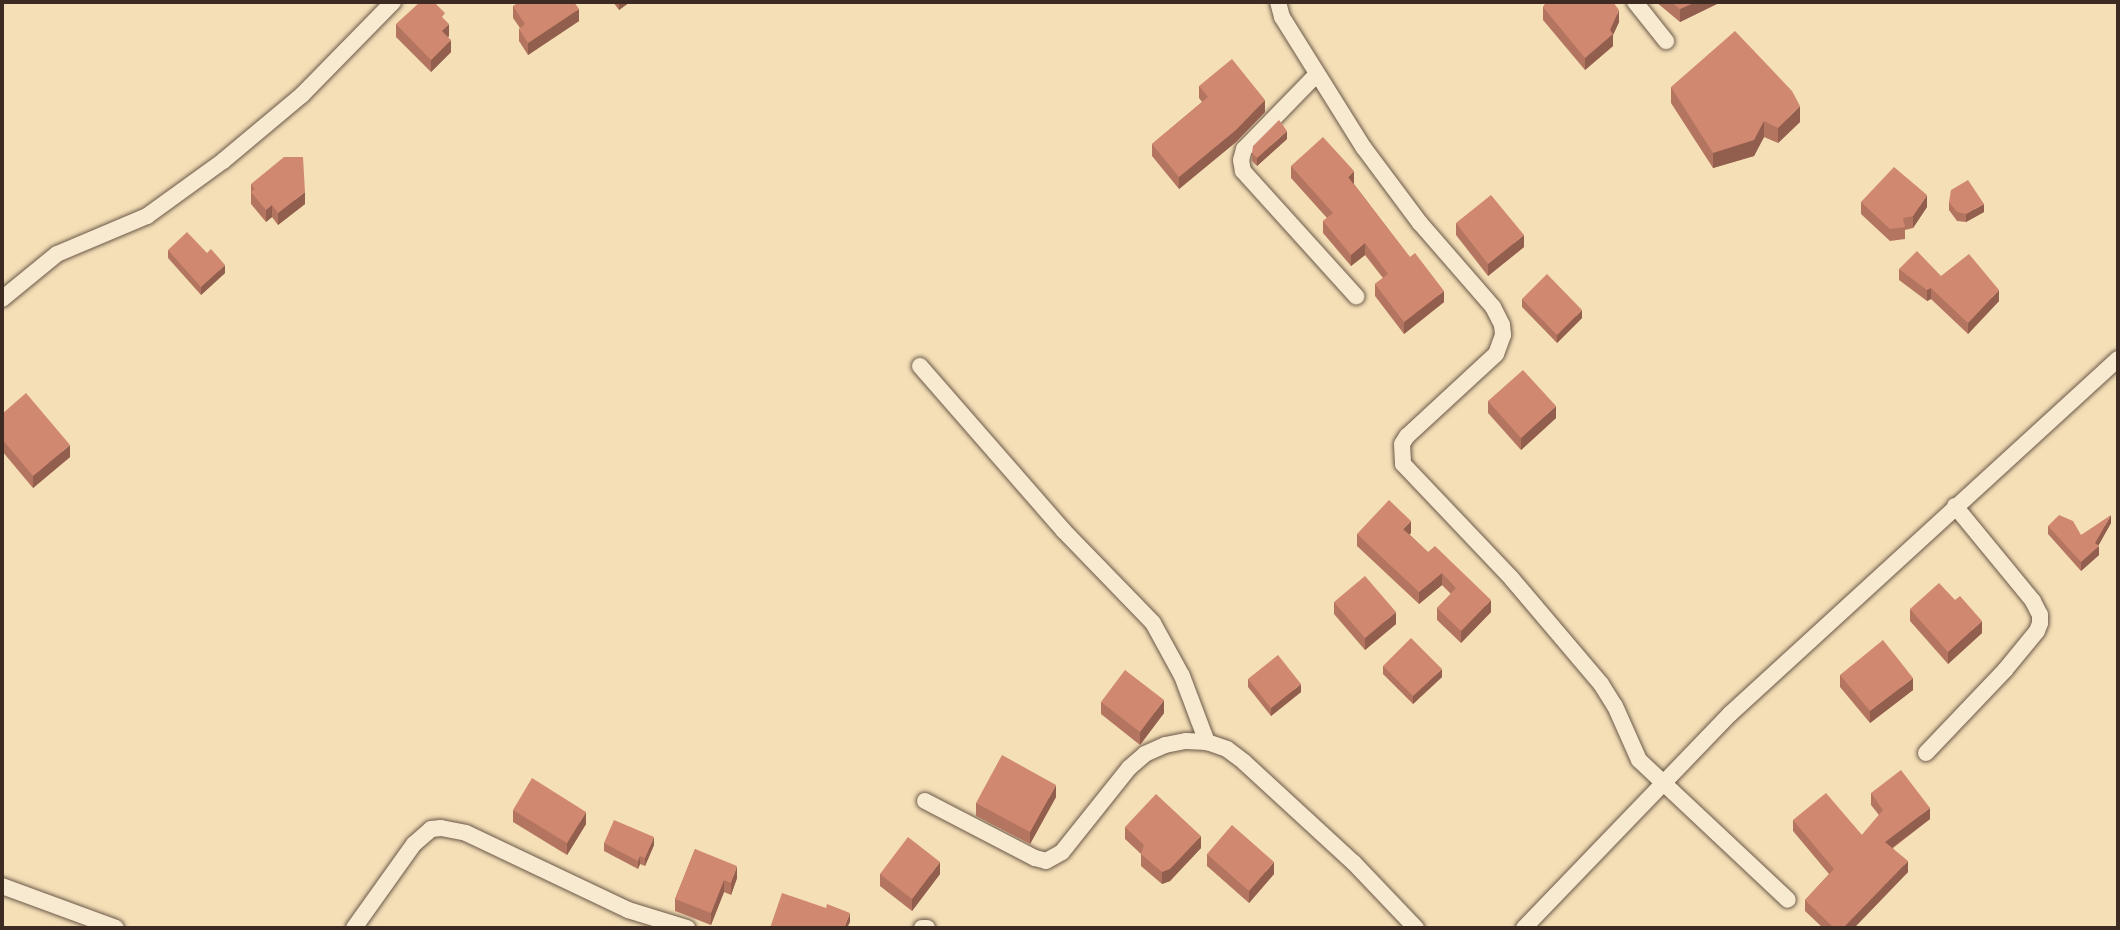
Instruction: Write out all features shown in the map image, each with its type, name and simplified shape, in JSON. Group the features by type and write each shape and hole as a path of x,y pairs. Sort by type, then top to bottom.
{"street":[{"path":"2,299 57,254 147,216 223,161 302,95 393,2"},
{"path":"1278,2 1282,17 1317,74 1391,186 1493,307 1503,325 1501,345 1496,354 1407,436 1402,444 1403,464 1512,579 1601,684 1615,706 1639,760 1661,784 1788,900"},
{"path":"1635,2 1666,41"},
{"path":"1317,74 1244,149 1241,160 1243,171 1356,296"},
{"path":"1524,928 1661,784 1793,654 2118,359"},
{"path":"920,366 1054,520 1153,623 1178,667 1207,742"},
{"path":"1926,753 2005,670 2037,631 2040,623 2033,601 1955,506"},
{"path":"925,801 1035,858 1052,859 1062,852 1129,768 1145,754 1175,743 1207,742 1227,749 1244,762 1354,863 1416,928"},
{"path":"354,928 414,844 431,829 441,828 466,833 628,910 687,928"},
{"path":"2,886 116,928"}],"building":[{"path":"420,2 434,2 445,13 442,17 449,24 442,31 451,40 431,60 396,24"},
{"path":"520,2 574,2 579,9 528,43 519,29 525,24 513,6"},
{"path":"1547,2 1613,2 1619,10 1610,30 1613,34 1585,58 1543,7"},
{"path":"1671,2 1696,2 1680,9"},
{"path":"1735,31 1792,91 1800,106 1778,128 1764,121 1754,140 1713,153 1671,87"},
{"path":"1232,59 1265,100 1236,130 1179,177 1152,144 1208,97 1199,86"},
{"path":"1279,120 1287,131 1257,158 1252,153 1253,146"},
{"path":"1323,137 1354,171 1348,177 1410,257 1415,253 1444,291 1404,322 1375,284 1388,274 1365,243 1351,255 1323,221 1333,213 1291,166"},
{"path":"284,157 303,157 305,192 278,213 272,205 266,210 251,192 255,189 251,184"},
{"path":"1894,167 1927,195 1913,216 1903,218 1905,227 1890,229 1861,202"},
{"path":"1968,180 1984,204 1966,214 1957,212 1949,202 1951,190"},
{"path":"1491,195 1524,235 1488,264 1456,223"},
{"path":"187,232 207,253 211,249 225,265 201,287 168,250"},
{"path":"1917,251 1941,276 1969,254 1999,290 1968,323 1931,288 1927,290 1899,269"},
{"path":"1547,274 1582,310 1557,335 1522,299"},
{"path":"1523,370 1556,406 1521,438 1488,401"},
{"path":"26,393 70,445 33,476 2,439 2,414"},
{"path":"1389,500 1411,521 1403,529 1428,552 1435,546 1491,600 1461,631 1437,608 1456,588 1442,573 1419,592 1357,534"},
{"path":"2059,515 2073,521 2081,535 2111,515 2095,543 2099,546 2081,562 2048,526"},
{"path":"1365,576 1396,612 1365,638 1334,602"},
{"path":"1939,583 1955,600 1960,596 1982,621 1948,652 1910,609"},
{"path":"1411,638 1442,669 1413,696 1383,666"},
{"path":"1883,640 1913,678 1870,711 1840,675"},
{"path":"1278,655 1301,684 1271,708 1248,679"},
{"path":"1125,670 1164,700 1140,732 1101,702"},
{"path":"1002,755 1056,785 1030,832 976,803"},
{"path":"1901,770 1930,808 1885,842 1908,861 1843,928 1834,928 1805,900 1834,869 1793,820 1826,793 1862,835 1883,810 1871,793"},
{"path":"532,778 586,812 567,843 513,810"},
{"path":"1156,794 1201,836 1170,869 1162,872 1141,854 1144,845 1125,827"},
{"path":"614,820 654,837 645,858 640,856 638,861 604,843"},
{"path":"1232,825 1274,862 1249,891 1207,854"},
{"path":"908,837 940,862 912,899 880,874"},
{"path":"695,849 737,866 731,883 724,880 711,913 675,899"},
{"path":"782,893 826,908 827,904 850,913 844,928 770,928"}]}
